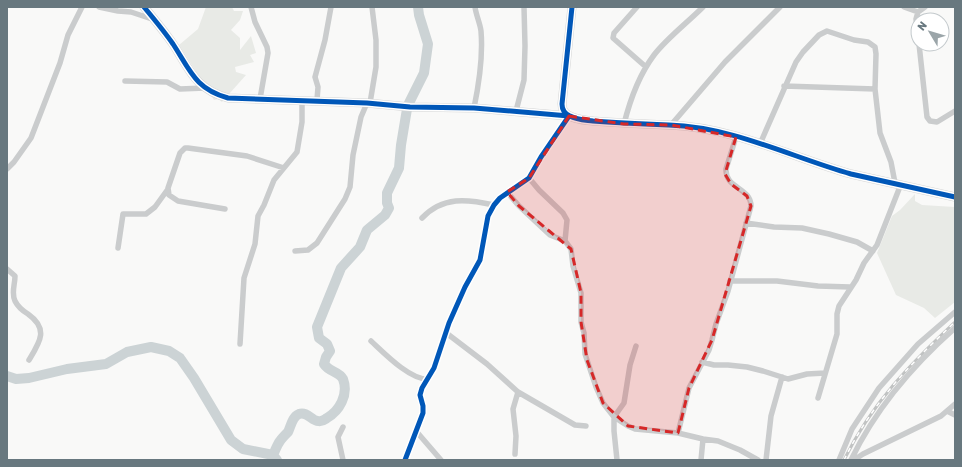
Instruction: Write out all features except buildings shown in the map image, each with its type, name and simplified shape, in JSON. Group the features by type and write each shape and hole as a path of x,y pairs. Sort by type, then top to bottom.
{"street":[{"path":"7,169 14,162 31,138 60,63 66,40 82,7"},
{"path":"99,7 131,12 154,20"},
{"path":"144,7 173,44 191,73 205,88 216,95 228,98 317,100 410,107 474,108 569,116 578,119 624,124 671,125 712,131 736,137 788,152 834,169 955,197"},
{"path":"251,7 255,22 267,47 268,53 260,99"},
{"path":"317,100 318,87 315,77 325,40 331,7"},
{"path":"295,250 308,250 317,243 345,199 350,187 353,155 361,117 369,103 376,67 376,40 372,7"},
{"path":"474,7 476,18 481,29 481,44 478,89 474,108"},
{"path":"516,111 524,80 524,7"},
{"path":"569,116 563,111 562,104 572,7"},
{"path":"637,7 614,33 613,38 646,67"},
{"path":"624,124 633,94 646,67 661,48 703,7"},
{"path":"671,125 725,62 780,7"},
{"path":"904,7 918,12 925,7"},
{"path":"760,144 784,86 799,56 819,35 827,30 854,40 868,42 874,47 876,54 875,89 880,133 898,183 880,239 874,251 864,262 856,280 839,306 837,314 837,334 818,398"},
{"path":"920,52 927,117 930,122 937,122 955,111"},
{"path":"125,82 167,82 180,88 205,88"},
{"path":"784,86 875,89"},
{"path":"240,344 244,278 255,244 258,216 274,180 295,156 299,148 302,122 302,100"},
{"path":"405,460 423,413 420,392 434,368 445,332 457,304 480,260 488,216 494,205 507,192 524,183 529,178 541,157 569,116"},
{"path":"678,433 689,388 709,350 730,281 750,206 749,199 728,180 725,174 736,137"},
{"path":"118,248 123,214 146,214 155,207 168,188 180,153 185,148 247,156 284,168"},
{"path":"529,178 563,213 567,220 565,241"},
{"path":"168,188 169,195 175,200 225,209"},
{"path":"507,192 519,206 550,235 565,241 571,249 573,266 581,293 581,322 584,333 586,360 601,400 614,417 634,429 678,433 718,441 758,460"},
{"path":"422,218 431,210 448,201 462,200 494,205"},
{"path":"746,223 774,227 802,228 830,234 857,242 874,251"},
{"path":"7,269 15,276 13,297 15,302 36,320 40,326 42,334 40,341 29,360"},
{"path":"730,281 777,281 818,286 850,287"},
{"path":"839,460 852,429 879,388 913,349 955,312"},
{"path":"851,460 869,425 888,397 920,361 955,328"},
{"path":"445,332 486,364 518,392 575,425 586,426"},
{"path":"371,341 402,367 420,379 428,379"},
{"path":"617,460 614,417 624,404 630,365 636,346"},
{"path":"702,362 714,365 747,367 788,379 807,374 825,373"},
{"path":"766,460 771,416 782,377"},
{"path":"515,454 516,436 513,409 518,392"},
{"path":"854,460 863,454 941,416 955,404"},
{"path":"947,411 955,415"},
{"path":"343,427 338,437 343,460"},
{"path":"416,431 441,460"},
{"path":"701,460 703,439"}],"highlighted area":[{"path":"569,116 624,124 671,125 736,137 725,174 731,184 747,196 751,206 712,340 689,388 678,433 628,426 603,403 587,360 581,322 581,293 571,249 519,206 507,192 529,178"}],"shaded area":[{"path":"206,7 232,7 234,11 243,11 240,20 231,30 240,38 240,50 251,36 256,53 250,55 254,62 235,67 236,72 246,75 222,102 218,99 214,100 179,45 198,29"},
{"path":"915,194 915,201 922,205 955,207 955,302 935,318 924,308 896,295 877,253 892,216"}],"waterway":[{"path":"409,103 424,73 428,44 418,7"},
{"path":"273,455 279,443 288,432 293,419 297,415 302,413 316,421 322,421 339,407 344,397 345,385 343,379 339,374 329,369 324,364 330,351 327,344 319,338 317,327 341,268 360,247 367,230 385,215 389,208 387,203 387,193 399,168 407,109"},
{"path":"7,376 16,379 29,378 67,369 106,364 127,352 151,347 169,351 180,358 194,378 231,440 243,449 273,455 277,460"}],"railway":[{"path":"844,460 855,439 879,403 922,354 955,322"}],"cycle path":[{"path":"144,7 170,39 194,77 208,89 228,98 367,103 410,107 474,108 569,116 541,157 529,178 500,198 488,216 480,260 465,287 449,323 434,368 422,388 420,395 423,413 405,460"},
{"path":"572,7 562,104 563,110 568,115 579,119 593,121 669,125 716,131 762,144 851,174 955,197"}]}
